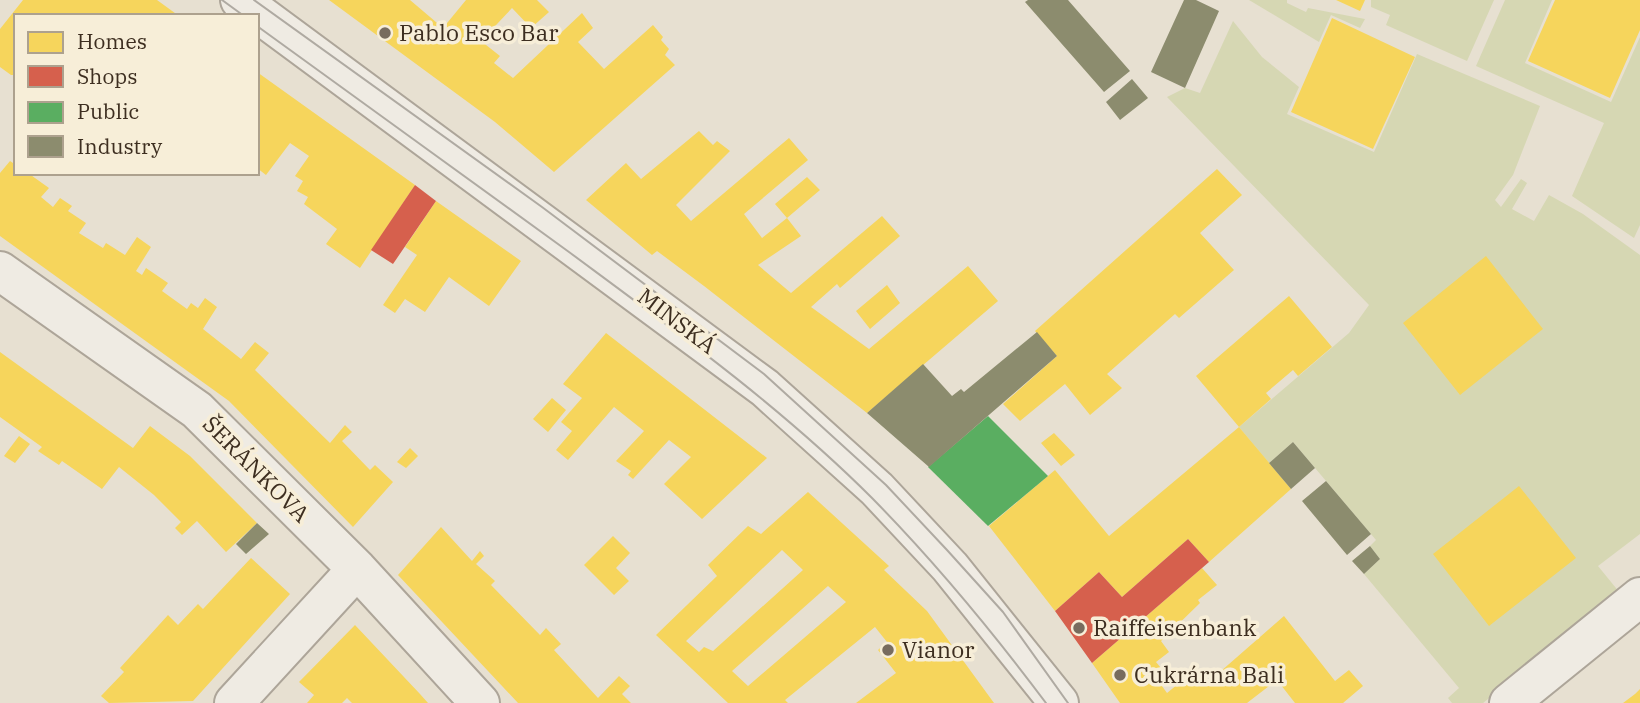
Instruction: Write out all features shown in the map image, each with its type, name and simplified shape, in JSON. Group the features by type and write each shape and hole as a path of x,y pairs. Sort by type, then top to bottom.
{"street":[{"name":"MINSKÁ","path":"240,0 259,14"},
{"name":"MINSKÁ","path":"259,14 765,388 877,489 950,568 1059,703"},
{"name":"ŠERÁNKOVA","path":"0,271 197,410 357,569 480,703"},
{"path":"234,703 357,569"},
{"path":"1509,703 1640,597"}],"green space":[{"path":"1249,0 1287,0 1287,3 1306,12 1308,8 1365,19 1360,28 1331,15 1319,42"},
{"path":"1371,0 1494,0 1467,61 1386,25 1390,15 1371,7"},
{"path":"1505,0 1552,0 1525,63 1611,102 1640,37 1640,225 1634,238 1572,196 1604,123 1476,66"},
{"path":"1233,21 1262,57 1299,87 1287,114 1374,152 1417,54 1540,106 1513,175 1495,200 1501,207 1521,179 1527,183 1512,209 1534,221 1549,195 1583,214 1640,255 1640,534 1598,566 1620,593 1483,703 1452,703 1448,698 1459,688 1364,574 1380,559 1370,546 1376,540 1293,442 1269,463 1239,427 1349,333 1369,305 1167,97 1185,88 1200,93"}],"building: Homes":[{"path":"23,0 157,0 176,14 14,14 14,75 0,67 0,29"},
{"path":"329,0 410,0 443,28 466,0 537,0 549,12 531,28 512,8 481,41 500,56 494,63 513,78 582,13 593,28 578,42 604,69 653,25 669,49 665,55 675,65 554,172 495,122"},
{"path":"1336,0 1365,0 1360,11"},
{"path":"1555,0 1640,0 1640,30 1610,98 1528,61"},
{"path":"1332,18 1415,57 1373,149 1291,112"},
{"path":"259,73 415,185 360,268 326,244 337,229 304,204 308,197 297,191 303,181 295,176 309,156 290,143 266,175 259,170"},
{"path":"699,131 713,145 717,141 730,151 676,205 691,221 789,138 808,160 744,214 762,238 787,218 801,236 758,265 791,293 882,216 900,236 840,288 837,284 811,307 869,349 968,266 998,301 867,413 657,251 652,255 586,200 626,163 641,179"},
{"path":"10,161 14,164 14,175 31,175 49,188 41,197 53,207 60,198 72,206 68,211 86,223 79,233 103,248 106,243 125,255 137,237 151,247 136,271 142,275 146,268 168,283 162,291 187,309 191,303 198,308 205,298 217,307 203,329 241,359 255,342 269,353 255,370 330,443 345,425 352,432 342,441 370,470 375,465 393,482 353,527 229,401 0,236 0,173"},
{"path":"1217,169 1242,195 1200,233 1234,270 1179,318 1175,314 1107,374 1122,388 1090,415 1065,384 1020,421 1003,404 1057,356 1035,331"},
{"path":"807,177 820,190 787,218 775,204"},
{"path":"436,201 521,261 489,306 449,277 425,312 405,299 395,313 383,305 417,255 405,247"},
{"path":"1486,256 1543,329 1460,395 1403,323"},
{"path":"887,285 900,303 870,329 856,311"},
{"path":"1289,296 1332,347 1298,376 1293,370 1266,393 1271,399 1239,427 1196,376"},
{"path":"606,333 767,458 702,519 664,484 691,457 669,440 633,479 628,475 631,471 616,461 644,431 614,407 568,460 556,450 572,431 561,422 582,398 563,384"},
{"path":"0,352 133,448 150,426 190,456 257,523 226,552 197,521 182,535 175,528 181,522 154,495 119,467 102,489 62,461 59,465 38,451 42,447 0,417"},
{"path":"552,398 566,410 548,432 533,419"},
{"path":"1239,427 1291,489 1209,562 1188,539 1122,597 1099,572 1055,611 989,526 1055,470 1109,536"},
{"path":"1054,433 1075,455 1061,466 1041,443"},
{"path":"19,436 30,444 15,463 4,456"},
{"path":"410,448 418,456 406,468 397,462"},
{"path":"1519,486 1576,558 1489,626 1433,554"},
{"path":"808,492 889,566 884,570 927,611 994,703 856,703 896,673 878,650 887,642 875,627 785,700 788,703 728,703 656,635 717,576 708,565 748,526 761,534","holes":["782,550 803,570 713,651 704,647 699,652 686,641","828,586 846,602 748,686 732,671"]},
{"path":"441,527 472,561 480,551 484,556 476,564 495,581 491,585 540,635 546,628 561,644 554,650 598,698 619,676 630,686 622,694 631,703 518,703 398,575"},
{"path":"613,536 630,553 616,568 629,581 614,595 584,565"},
{"path":"251,558 290,594 193,701 109,703 101,696 124,672 120,668 168,615 178,625 198,604 203,609"},
{"path":"1202,568 1217,585 1198,600 1200,603 1161,641 1169,652 1156,662 1165,673 1157,679 1167,693 1194,671 1205,685 1284,616 1335,681 1349,670 1363,686 1343,703 1295,703 1277,680 1247,703 1120,703 1092,663"},
{"path":"355,625 428,703 352,703 347,698 342,703 307,703 314,695 299,682"},
{"path":"1640,689 1640,703 1623,703 1635,694"}],"building: Shops":[{"path":"415,185 436,201 393,264 371,250"},
{"path":"1188,539 1209,562 1092,663 1055,611 1099,572 1122,597"}],"building: Public":[{"path":"988,416 1048,476 988,526 928,467"}],"building: Industry":[{"path":"1068,0 1130,71 1104,92 1025,2"},
{"path":"1184,0 1196,0 1219,11 1185,88 1151,72"},
{"path":"1132,79 1148,98 1120,120 1106,102"},
{"path":"1037,332 1057,356 929,467 867,413 923,364 952,396 961,389 964,392"},
{"path":"1293,442 1315,468 1291,489 1269,463"},
{"path":"1326,481 1371,534 1347,555 1302,501"},
{"path":"257,523 269,534 246,554 236,544"},
{"path":"1370,546 1380,559 1364,574 1352,561"}],"tram line":[{"path":"222,0 241,14"},
{"path":"254,0 542,207 764,374 886,485 947,550 1003,612 1068,703"},
{"path":"259,27 569,252 763,400 837,464 918,547 984,623 1046,703"}],"place":[{"name":"Pablo Esco Bar","path":"385,33"},
{"name":"Raiffeisenbank","path":"1079,628"},
{"name":"Vianor","path":"888,650"},
{"name":"Cukrárna Bali","path":"1120,675"}]}
